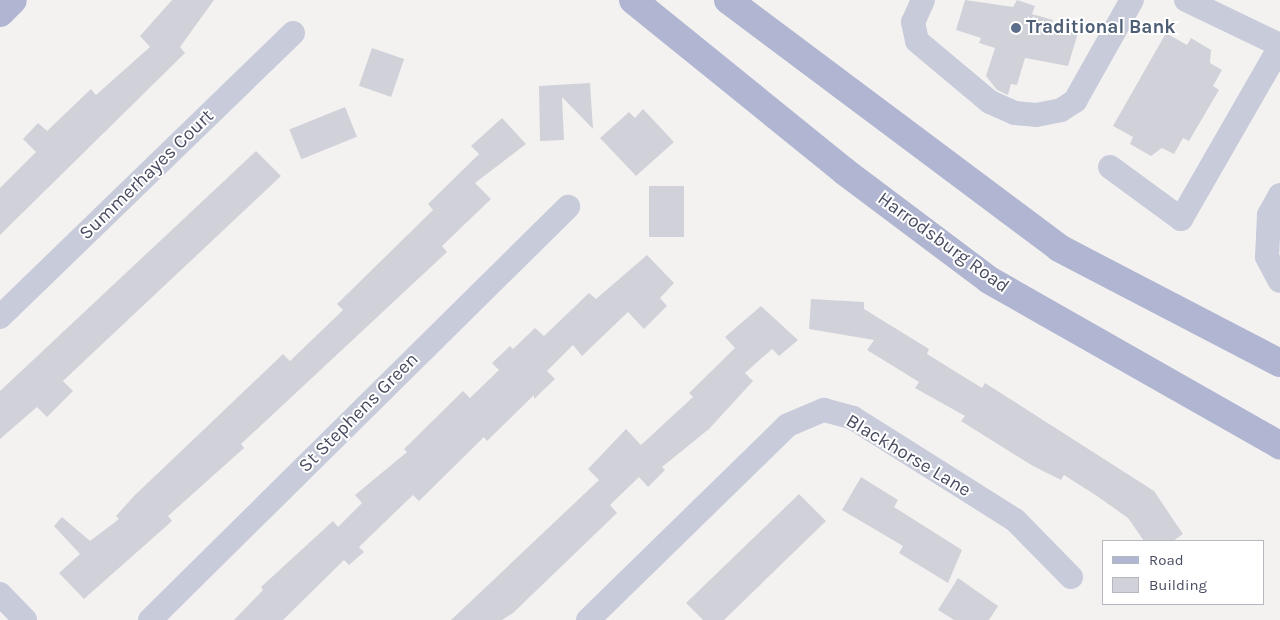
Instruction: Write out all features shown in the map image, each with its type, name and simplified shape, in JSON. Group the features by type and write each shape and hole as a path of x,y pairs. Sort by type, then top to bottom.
{"main road":[{"path":"0,13 13,0"},
{"name":"Harrodsburg Road","path":"633,0 844,171 989,280 1280,445"},
{"path":"728,0 1059,248 1280,363"}],"street":[{"path":"923,0 913,22 917,40 990,102 1015,112 1036,115 1061,110 1075,100 1132,0"},
{"path":"1110,167 1181,219 1280,46 1235,10 1186,0"},
{"name":"Summerhayes Court","path":"0,317 293,34"},
{"path":"1280,195 1269,215 1274,245 1267,257 1280,281"},
{"name":"St Stephens Green","path":"150,620 568,207"},
{"name":"Blackhorse Lane","path":"588,620 788,425 824,410 853,418 1015,520 1071,577"},
{"path":"0,594 25,620"}],"building":[{"path":"172,0 214,0 180,47 185,53 0,235 0,188 36,152 23,139 38,123 47,131 91,89 96,95 150,47 140,36"},
{"path":"965,0 1013,7 1017,0 1035,6 1032,14 1053,20 1052,25 1078,33 1068,66 1025,58 1017,85 1011,84 1008,95 997,90 986,76 995,48 979,43 981,38 956,30"},
{"path":"1166,33 1187,45 1191,38 1211,50 1210,63 1222,70 1213,86 1219,90 1189,141 1183,138 1174,154 1162,148 1151,156 1130,144 1133,137 1113,126"},
{"path":"372,48 404,59 391,97 359,86"},
{"path":"590,83 593,129 562,97 564,140 540,141 539,86"},
{"path":"345,107 357,137 301,159 289,129"},
{"path":"643,109 674,142 636,176 600,138 629,112 635,118"},
{"path":"502,118 526,144 475,183 491,199 442,246 447,252 241,444 244,448 168,516 172,521 84,599 59,573 80,554 54,526 62,517 90,541 119,519 116,516 134,496 283,354 290,361 343,310 337,304 433,210 428,204 479,154 471,146"},
{"path":"256,151 281,176 63,381 73,391 47,417 37,407 0,439 0,391"},
{"path":"649,186 684,186 684,237 649,237"},
{"path":"647,255 674,283 660,298 667,306 644,329 628,312 582,356 573,345 547,371 555,379 534,399 534,395 487,441 484,437 419,501 413,495 359,547 364,552 349,565 344,560 283,620 234,620 263,590 261,587 333,521 338,527 362,503 355,495 407,452 404,449 463,391 470,398 499,370 492,363 510,346 513,349 535,328 544,336 589,293 596,299"},
{"path":"811,299 864,302 864,309 929,349 927,354 982,388 985,383 1154,491 1183,534 1174,540 1143,540 1128,518 1097,496 1064,475 1061,480 1033,466 961,421 965,416 915,388 919,382 867,350 874,340 809,329"},
{"path":"761,306 798,340 779,356 772,349 745,373 753,381 709,429 662,467 665,470 648,487 639,477 610,505 617,513 513,613 502,620 451,620 599,480 588,469 626,429 641,445 693,397 689,393 735,348 725,337"},
{"path":"861,477 898,500 894,507 962,550 948,583 899,553 903,546 842,510"},
{"path":"799,494 826,521 724,620 703,620 686,603"},
{"path":"958,578 998,606 989,620 954,620 938,610"}],"place":[{"name":"Traditional Bank","path":"1016,28"}]}
